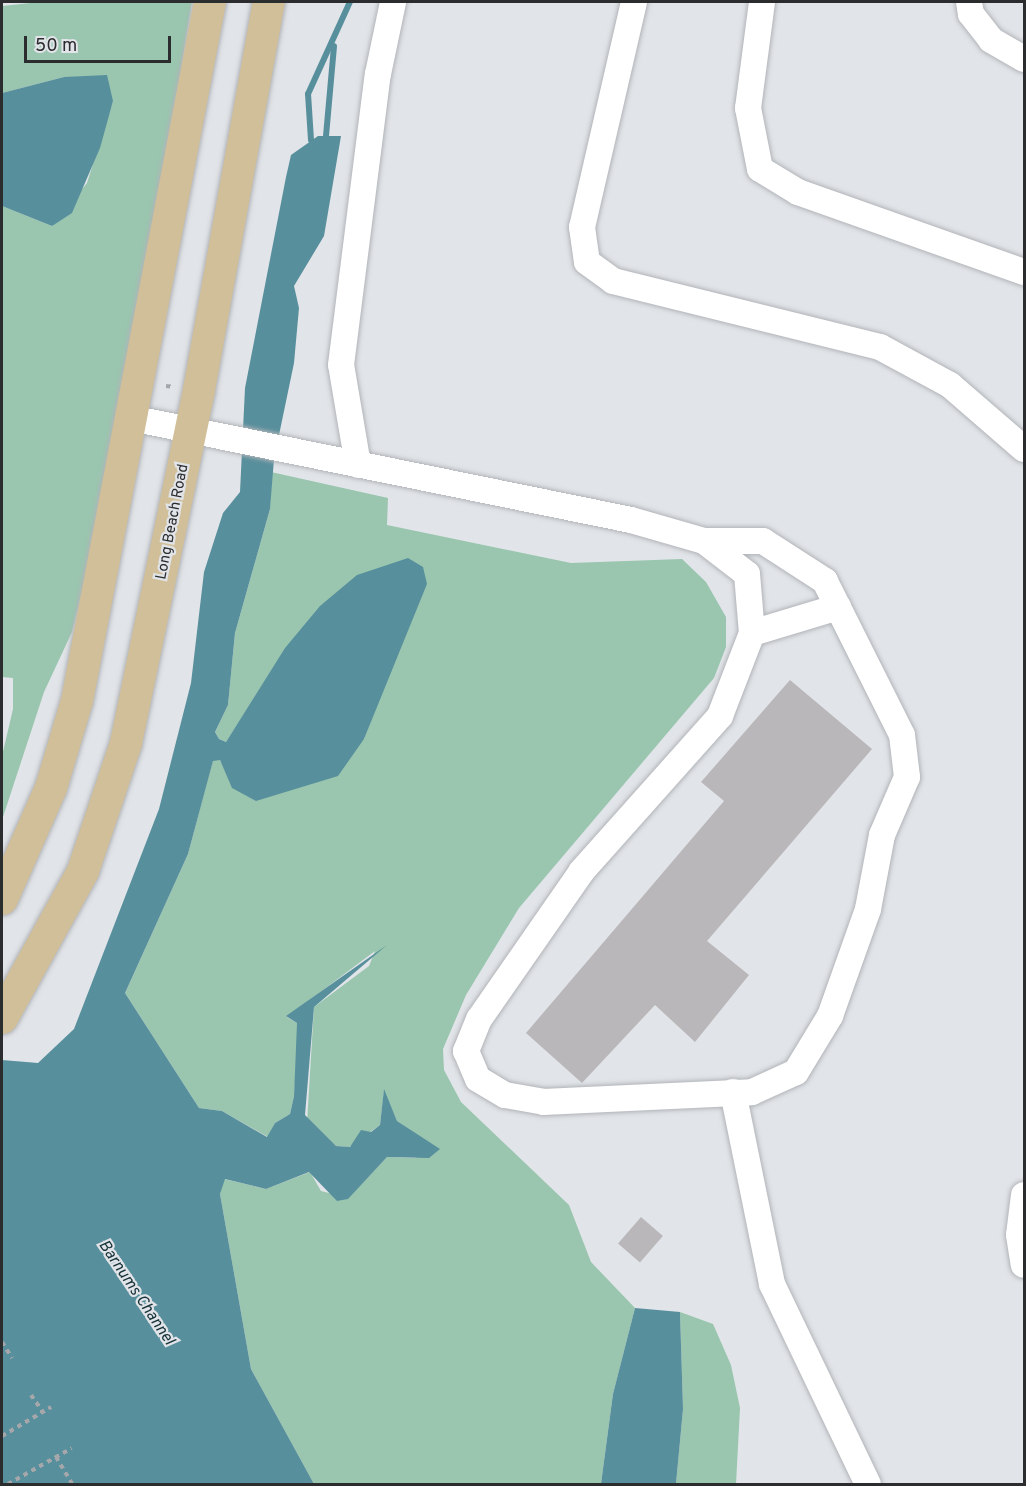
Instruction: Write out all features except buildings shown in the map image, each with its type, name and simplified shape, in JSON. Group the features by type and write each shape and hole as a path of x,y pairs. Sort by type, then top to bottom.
{"main road":[{"path":"2,899 51,788 77,701 210,2"},
{"name":"Long Beach Road","path":"2,1018 51,934 106,811 152,630 269,2"}],"lane":[{"path":"358,465 341,365 378,74 393,2"},
{"path":"634,2 582,227 587,262 613,281 664,296 880,347 950,385 1024,449"},
{"path":"762,2 748,108 760,169 798,192 1024,272"},
{"path":"969,2 971,14 991,40 1024,59"},
{"path":"131,418 191,428 285,450 631,520 704,541 763,541 825,581 902,735 907,777 882,835 868,909 830,1016 796,1072 752,1092 543,1102 505,1095 478,1079 466,1051 479,1019 582,871 720,716 752,633 747,574 704,541"},
{"path":"752,633 838,607"},
{"path":"733,1092 739,1146 772,1284 868,1485"},
{"path":"1024,1195 1019,1235 1024,1265"}],"path":[{"path":"2,1342 12,1358"},
{"path":"31,1395 43,1412"},
{"path":"2,1436 51,1407"},
{"path":"8,1485 72,1448"},
{"path":"56,1457 72,1485"}],"green space":[{"path":"40,2 192,2 117,449 72,632 44,692 2,820 2,756 13,709 13,678 2,677 2,206 52,226 87,183 113,101 64,77 2,93 2,6"},
{"path":"271,472 388,498 387,525 571,563 682,559 706,582 726,617 726,647 714,678 519,908 466,995 443,1049 444,1070 461,1102 569,1205 591,1262 635,1308 613,1394 601,1484 314,1484 251,1369 220,1194 224,1179 266,1189 310,1172 321,1191 348,1198 387,1157 415,1158 439,1150 397,1121 384,1091 380,1125 349,1147 336,1146 307,1123 314,1007 369,966 375,951 287,1017 297,1023 299,1035 294,1096 290,1114 275,1123 268,1137 222,1111 199,1108 125,993 188,854 213,760 220,760 226,772 364,739 391,668 264,683 226,742 219,739 215,732 228,705 235,633 270,509"},
{"path":"680,1312 713,1324 731,1365 740,1408 736,1484 676,1484 683,1409"}],"water":[{"path":"107,75 113,101 100,148 72,213 52,226 2,206 2,93 64,77"},
{"name":"Barnums Channel","path":"318,136 341,136 324,236 294,286 299,308 294,363 274,459 270,509 235,633 228,705 215,732 219,739 226,742 285,648 320,606 357,575 408,558 423,567 427,584 364,739 338,776 256,801 232,788 220,760 213,761 188,854 125,993 199,1108 222,1111 267,1137 275,1123 290,1114 294,1096 297,1023 286,1016 387,945 314,1007 305,1115 336,1146 350,1147 361,1130 371,1132 380,1125 384,1089 397,1121 440,1149 429,1158 387,1157 348,1199 337,1201 309,1172 266,1189 225,1179 220,1194 251,1369 314,1484 2,1484 2,1060 38,1063 74,1029 159,809 191,683 204,572 223,513 240,492 245,388 291,155"},
{"path":"635,1308 680,1312 683,1409 676,1484 601,1484 613,1394"}],"waterway":[{"path":"311,140 308,94 350,2"},
{"path":"326,136 334,46"}]}
